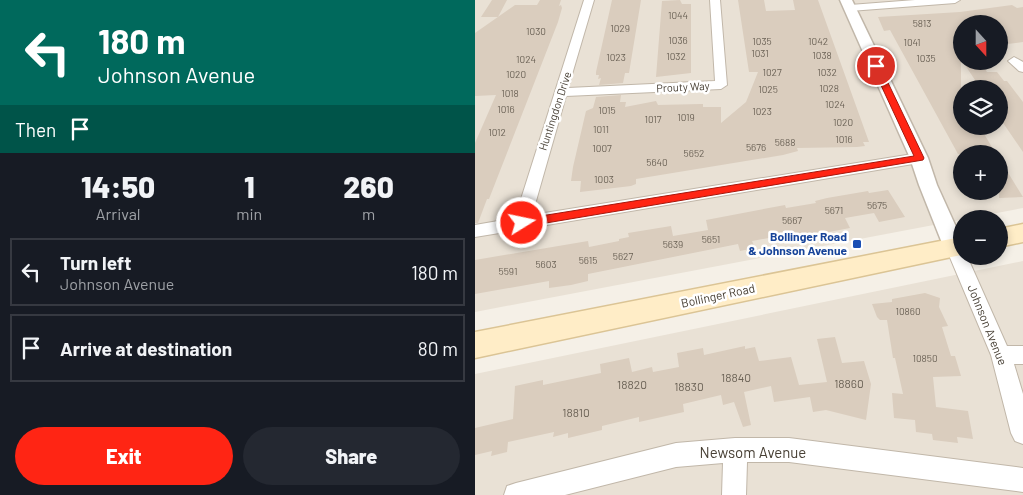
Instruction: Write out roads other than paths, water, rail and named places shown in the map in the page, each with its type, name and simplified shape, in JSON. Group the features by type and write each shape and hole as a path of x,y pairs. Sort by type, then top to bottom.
{"main road":[{"path":"1008,236 1023,233"},
{"name":"Bollinger Road","path":"475,345 953,248"}],"street":[{"name":"Huntingdon Drive","path":"522,223 528,197 589,0"},
{"name":"Prouty Way","path":"561,92 721,85 715,0"},
{"path":"848,4 955,0"},
{"name":"Johnson Avenue","path":"848,4 919,158 931,193 953,237"},
{"path":"475,231 919,158"},
{"name":"Johnson Avenue","path":"965,265 1001,355 1023,433"},
{"path":"1001,355 1023,355"},
{"path":"734,495 735,450"},
{"name":"Newsom Avenue","path":"516,495 676,455 735,450 789,450 1023,480"}],"place":[{"name":"Bollinger Road & Johnson Avenue","path":"857,244"}]}
